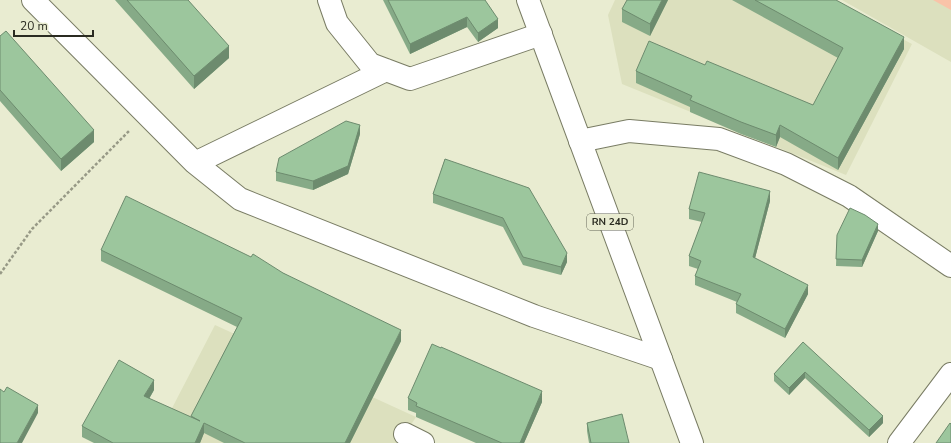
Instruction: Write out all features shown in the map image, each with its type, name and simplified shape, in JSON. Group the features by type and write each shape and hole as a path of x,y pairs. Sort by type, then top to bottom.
{"street":[{"path":"33,0 195,163 240,199 534,316 661,359"},
{"path":"329,0 337,23 370,64 410,79 541,34"},
{"name":"RN 24D","path":"528,0 692,443"},
{"path":"195,163 386,70"},
{"path":"580,142 630,131 719,139 786,164 849,196 951,266"},
{"path":"899,443 951,374"}],"path":[{"path":"0,274 32,229 146,114"}],"shaded area":[{"path":"615,0 829,0 912,44 846,175 622,84 608,15"},
{"path":"842,0 951,0 951,62"},
{"path":"933,0 951,0 951,10"},
{"path":"215,325 416,417 405,434 423,443 154,443"}],"building":[{"path":"127,0 188,0 229,46 194,76"},
{"path":"388,0 485,0 498,19 478,33 467,17 410,44"},
{"path":"627,0 662,0 650,24 622,9"},
{"path":"755,0 836,0 904,37 838,158 780,125 776,135 741,122 690,100 692,96 636,71 649,41 705,65 707,61 813,105 843,48"},
{"path":"6,31 94,130 61,159 0,90 0,36"},
{"path":"346,121 360,125 348,166 313,181 276,172 279,158"},
{"path":"445,159 529,188 567,253 561,267 523,257 503,218 433,194"},
{"path":"699,172 770,191 753,257 808,285 785,329 736,304 741,294 695,276 701,261 689,256 705,213 689,209"},
{"path":"126,196 251,257 253,254 283,273 401,330 345,443 245,443 204,423 195,443 113,443 82,426 119,360 154,380 144,396 200,421 191,416 242,318 101,250"},
{"path":"850,208 865,215 878,224 862,260 836,259 837,235"},
{"path":"803,342 883,416 869,430 805,372 789,388 774,374"},
{"path":"432,344 542,391 520,443 502,443 416,406 417,403 408,398"},
{"path":"7,387 38,405 17,443 0,443 0,389 4,392"},
{"path":"622,414 629,443 591,443 587,423"},
{"path":"950,423 951,443 936,443"}]}
